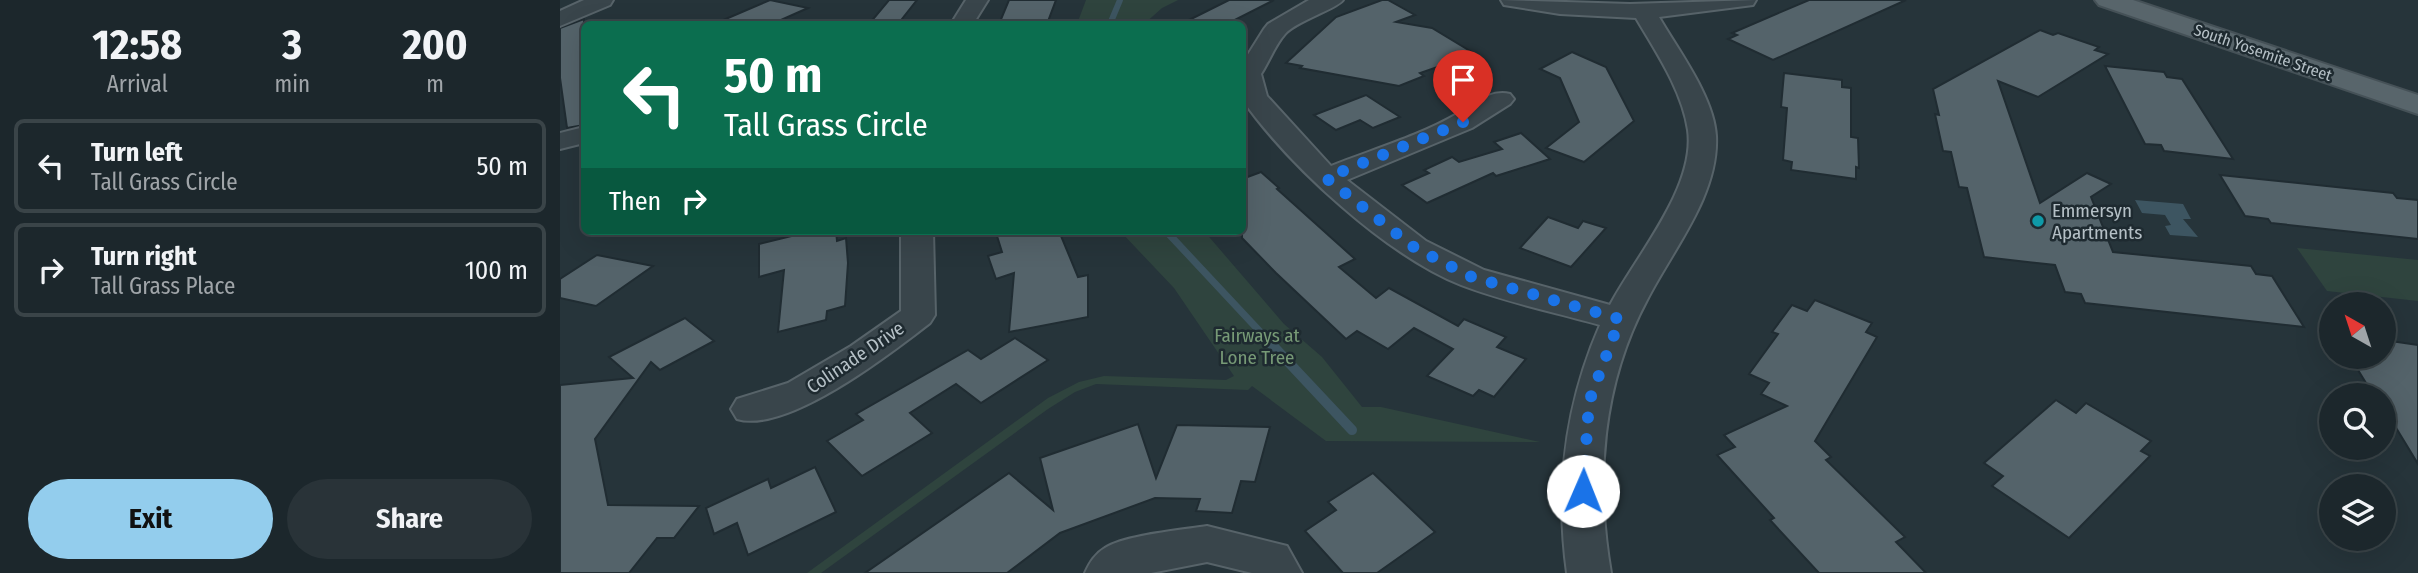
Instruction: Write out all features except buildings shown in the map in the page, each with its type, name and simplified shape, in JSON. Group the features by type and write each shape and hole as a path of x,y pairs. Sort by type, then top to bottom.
{"main road":[{"name":"South Yosemite Street","path":"2108,0 2418,105"},
{"name":"South Yosemite Street","path":"2156,0 2418,86"}],"street":[{"path":"560,19 602,0"},
{"path":"964,21 977,0"},
{"path":"1332,0 1314,6 1276,29 1249,74 1255,98 1326,178 1415,248 1472,277 1620,319"},
{"path":"1512,0 1584,10 1645,12 1706,8 1745,0"},
{"path":"1589,573 1584,547 1583,509 1584,453 1589,402 1620,319 1696,183 1702,134 1688,94 1645,12"},
{"path":"1326,178 1463,122 1502,99"},
{"path":"560,141 581,136"},
{"name":"Colinade Drive","path":"750,409 801,393 864,355 918,314 916,235"},
{"path":"1114,567 1207,544 1271,559 1280,573"}],"green space":[{"path":"1086,0 1178,0 1162,8 1147,21 1078,21"},
{"name":"Fairways at Lone Tree","path":"1124,235 1207,235 1284,324 1322,357 1362,407 1381,407 1540,442 1326,441 1252,386 1248,390 1096,384 1075,392 1048,409 821,573 807,573 1048,398 1079,382 1104,376 1226,380 1234,376 1174,288"},
{"path":"2297,248 2418,260 2418,301 2396,299 2396,292 2327,291"}],"water":[{"path":"2135,200 2183,204 2191,219 2183,219 2198,237 2170,235 2165,226 2171,225 2165,215 2142,213"}],"waterway":[{"path":"1111,21 1120,0"},
{"path":"1170,235 1265,337"},
{"path":"1263,335 1352,430"}],"place":[{"name":"Emmersyn Apartments","path":"2038,221"}],"route":[{"path":"1463,122 1326,178 1415,248 1472,277 1620,319 1589,402 1583,491"}]}
